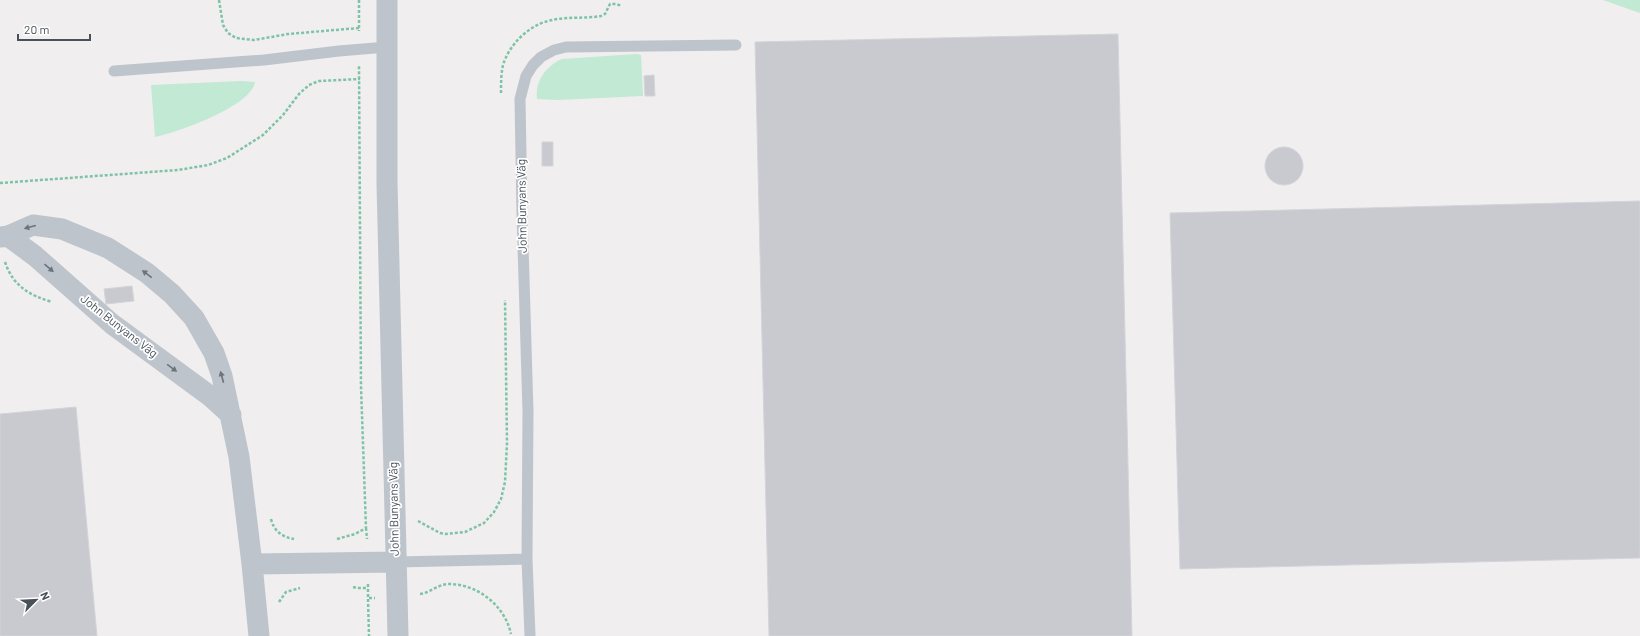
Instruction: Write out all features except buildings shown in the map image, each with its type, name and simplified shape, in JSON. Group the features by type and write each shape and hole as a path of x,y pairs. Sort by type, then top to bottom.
{"street":[{"name":"John Bunyans Väg","path":"387,0 387,183 398,636"},
{"path":"3,236 33,224 62,230 108,248 147,273 172,294 194,318 214,353 222,376 231,415 244,486 258,627"},
{"name":"John Bunyans Väg","path":"3,236 35,256 112,324 210,396 231,415"},
{"name":"John Bunyans Väg","path":"252,564 367,561 396,562"}],"lane":[{"name":"John Bunyans Väg","path":"530,636 527,559 528,411 520,107 520,99 526,76 533,65 541,57 554,50 566,47 736,45"},
{"path":"114,71 264,60 359,49 387,48"},
{"name":"John Bunyans Väg","path":"396,562 527,559"}],"path":[{"path":"219,0 223,25 228,33 236,38 254,40 288,34 359,28"},
{"path":"359,0 362,387 369,636"},
{"path":"501,97 503,67 506,57 513,46 530,30 548,21 601,16 605,14 610,4 622,6"},
{"path":"0,183 178,170 208,165 228,158 264,135 309,85 319,81 360,79"},
{"path":"3,236 2,256 8,271 16,282 25,291 59,304"},
{"path":"366,518 414,519 440,533 459,532 475,528 484,523 498,505 505,482 507,443 505,298"},
{"path":"271,517 276,530 284,536 293,539 300,539"},
{"path":"329,539 355,534 366,528"},
{"path":"347,584 357,588 368,588"},
{"path":"368,598 422,594 440,586 449,584 472,588 485,596 500,609 509,626 511,636"},
{"path":"258,627 273,616 278,603 286,592 307,586"}],"green space":[{"path":"1603,0 1640,0 1640,13"},
{"path":"637,54 641,55 643,96 558,100 537,99 538,86 543,75 551,66 562,59"},
{"path":"242,81 255,82 251,91 228,109 195,124 155,137 151,85"}]}
